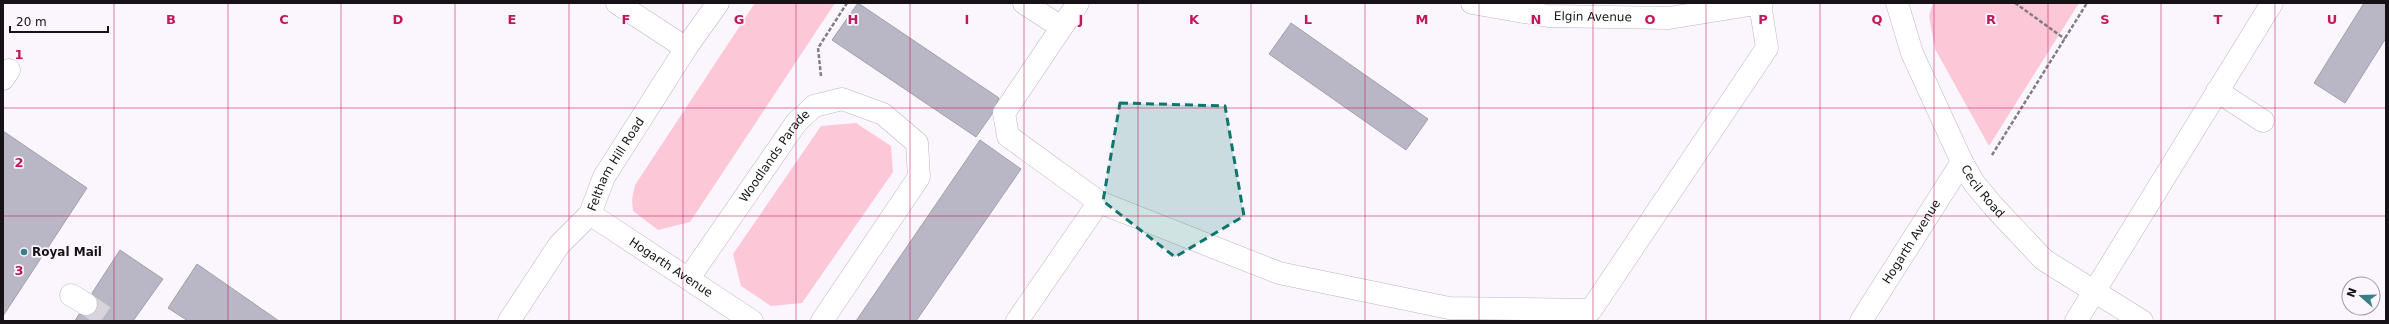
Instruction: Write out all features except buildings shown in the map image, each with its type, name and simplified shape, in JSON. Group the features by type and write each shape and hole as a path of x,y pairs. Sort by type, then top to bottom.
{"street":[{"path":"617,3 686,48"},
{"name":"Feltham Hill Road","path":"509,321 559,246 590,214 604,177 686,48 718,3"},
{"path":"1024,3 1061,28"},
{"path":"1078,3 1004,113 1008,136 1099,202 1279,273 1449,308 1591,316 1767,48 1761,3"},
{"name":"Elgin Avenue","path":"1472,3 1548,16 1662,18 1761,3"},
{"name":"Cecil Road","path":"1897,3 1912,52 1962,162 1974,183 1994,207 2044,260 2142,321"},
{"path":"2076,321 2272,3"},
{"path":"2218,92 2263,121"},
{"name":"Woodlands Parade","path":"689,278 796,123 814,106 842,99 883,114 917,143 919,177 822,321"},
{"name":"Hogarth Avenue","path":"1861,321 1962,162"},
{"path":"1017,321 1099,202"},
{"name":"Hogarth Avenue","path":"590,214 752,321"}],"path":[{"path":"824,103 818,48 847,3"},
{"path":"2015,3 2065,39"},
{"path":"1974,183 2087,3"}],"highlighted area":[{"path":"1120,103 1225,106 1244,216 1175,257 1103,201"}],"shaded area":[{"path":"755,3 835,3 690,222 658,230 633,211 632,199 635,185"},
{"path":"1933,3 2079,3 1989,146 1935,49 1929,16"},
{"path":"856,123 891,146 893,172 802,303 771,306 741,286 733,254 821,126"}],"tunnel":[{"path":"86,304 111,321"}],"place":[{"name":"Royal Mail","path":"24,252"}]}
